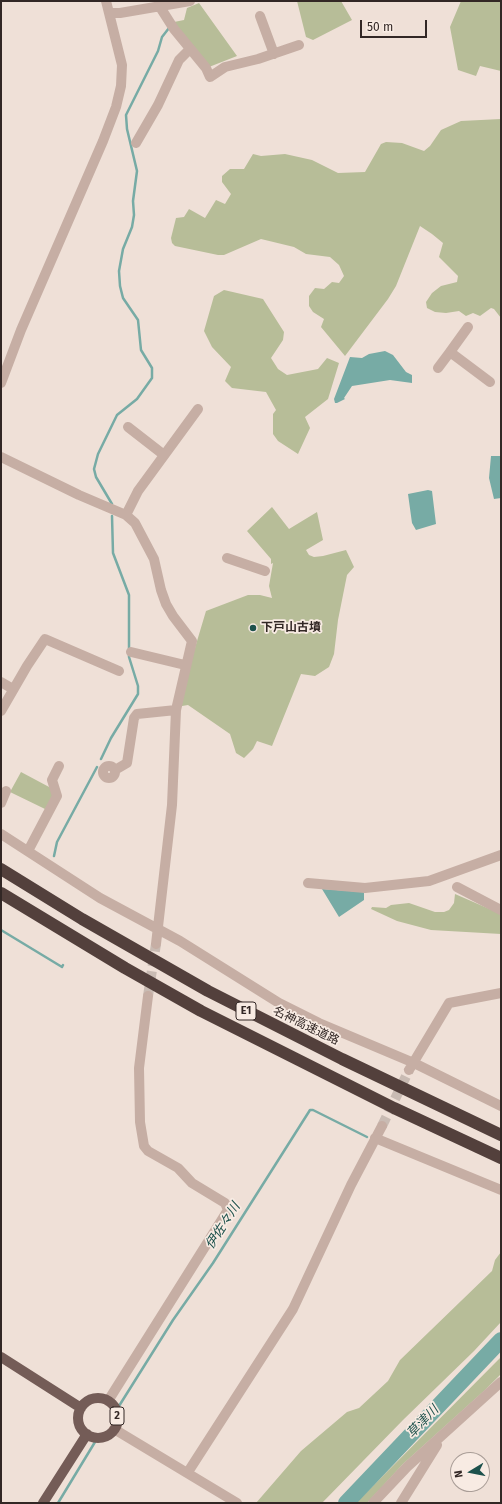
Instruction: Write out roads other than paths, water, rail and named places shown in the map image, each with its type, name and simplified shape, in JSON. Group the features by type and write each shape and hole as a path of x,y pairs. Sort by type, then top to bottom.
{"highway":[{"name":"名神高速道路","path":"1,869 82,919 208,992 342,1060 501,1135"},
{"name":"E1","path":"1,893 125,968 201,1010 394,1108 501,1158"}],"main road":[{"path":"1,1357 81,1408 78,1419 82,1430 87,1434 43,1503"},
{"name":"2","path":"81,1408 90,1399 102,1398 108,1401 116,1411 117,1423 114,1429 98,1438 87,1434"}],"street":[{"path":"1,383 21,330 97,155 116,107 121,86 122,65 106,1"},
{"path":"109,13 120,14 190,1"},
{"path":"160,7 174,29 206,68 210,77 225,67 274,54 299,45"},
{"path":"260,16 274,54"},
{"path":"136,143 158,105 179,60 190,49"},
{"path":"438,368 468,326"},
{"path":"450,352 490,382"},
{"path":"126,515 138,490 198,410"},
{"path":"128,427 164,455"},
{"path":"1,456 79,495 126,515 135,523 154,559 161,590 173,616 192,641 185,665 176,710 172,805 156,944"},
{"path":"227,558 265,571"},
{"path":"1,710 45,639 118,671"},
{"path":"131,652 185,665"},
{"path":"1,682 13,689"},
{"path":"115,770 127,763 134,718 137,714 176,710"},
{"path":"28,851 57,796 52,780 59,766"},
{"path":"1,803 6,791"},
{"path":"1,834 100,898 157,928 279,1004 411,1066 501,1106"},
{"path":"308,883 365,888 429,881 501,855"},
{"path":"457,887 501,910"},
{"path":"411,1066 449,1003 501,993"},
{"path":"108,1401 228,1210 225,1203 192,1183 178,1168 148,1151 144,1146 140,1122 139,1068 148,996"},
{"path":"188,1472 293,1309 351,1185 382,1126"},
{"path":"375,1138 501,1190"},
{"path":"373,1503 394,1479 501,1382"},
{"path":"114,1429 188,1472 237,1503"},
{"path":"401,1503 444,1435"}],"water":[{"path":"385,351 393,355 406,372 412,375 412,383 390,380 352,386 344,398 345,399 335,403 334,399 350,357 362,358 369,354"},
{"path":"491,456 501,456 501,498 494,499 489,478"},
{"path":"428,490 432,491 436,524 416,530 412,523 408,494"},
{"path":"322,889 364,892 364,900 339,917"}],"waterway":[{"path":"112,504 96,477 94,469 98,454 117,415 137,399 152,378 152,368 141,350 138,320 123,298 120,286 119,271 123,249 132,227 134,215 133,201 137,171 127,129 126,115 158,51 162,37 169,28"},
{"path":"101,759 111,738 138,694 138,686 129,657 129,595 113,553 112,516"},
{"path":"54,856 57,842 97,767"},
{"path":"1,930 62,967 63,965"},
{"name":"伊佐々川","path":"119,1406 173,1320 213,1263 310,1110 313,1110 367,1137"},
{"name":"草津川","path":"346,1503 501,1340"},
{"name":"伊佐々川","path":"58,1503 95,1442"}],"tunnel":[{"path":"148,996 156,944"},
{"path":"382,1126 409,1070"}],"place":[{"name":"下戸山古墳","path":"253,628"}]}
